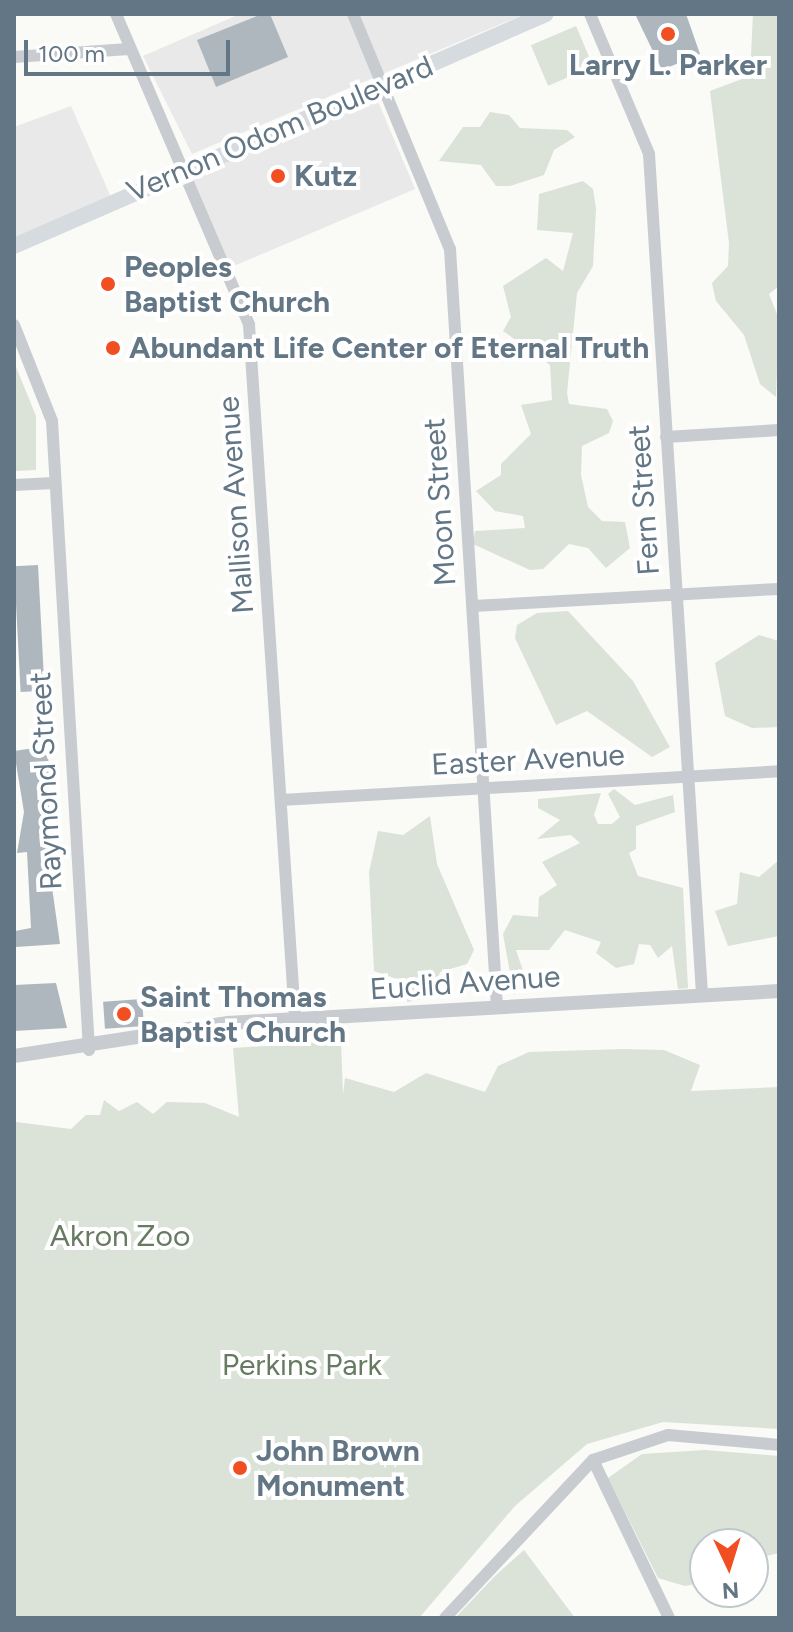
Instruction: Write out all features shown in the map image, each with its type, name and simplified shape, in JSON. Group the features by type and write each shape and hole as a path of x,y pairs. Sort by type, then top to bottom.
{"main road":[{"name":"Vernon Odom Boulevard","path":"14,246 546,14"}],"street":[{"name":"Mallison Avenue","path":"116,14 249,325 295,1018"},
{"name":"Moon Street","path":"353,14 450,249 497,1007"},
{"name":"Fern Street","path":"590,14 649,154 702,995"},
{"path":"14,57 129,49"},
{"name":"Raymond Street","path":"14,325 50,408 89,1050"},
{"path":"666,437 779,430"},
{"path":"14,485 54,483"},
{"path":"473,606 779,589"},
{"name":"Easter Avenue","path":"281,800 779,771"},
{"name":"Euclid Avenue","path":"14,1056 89,1050 196,1027 295,1018 779,991"},
{"path":"445,1618 593,1460 668,1435 779,1445"},
{"path":"593,1460 669,1618"}],"shaded area":[{"path":"240,14 525,14 192,154 143,56"},
{"path":"376,97 415,189 231,267 192,175"},
{"path":"71,106 113,202 14,246 14,127"}],"green space":[{"path":"753,14 779,14 779,286 769,294 779,319 776,397 760,384 744,335 716,301 712,283 728,266 729,243 710,91 750,76"},
{"path":"576,26 593,67 548,86 531,45"},
{"path":"490,112 509,115 520,128 567,130 575,137 554,150 544,175 510,186 496,186 481,165 439,161 463,127 480,127"},
{"path":"583,181 593,189 596,209 593,266 577,293 567,393 569,404 607,409 613,421 609,433 582,446 581,475 588,507 602,521 625,522 630,548 606,568 588,548 569,544 543,569 530,570 473,544 475,531 525,528 523,516 495,511 476,491 501,475 501,464 531,434 521,405 552,400 550,365 503,331 511,317 503,286 546,258 563,271 573,233 537,230 539,194"},
{"path":"14,362 36,416 36,470 14,471"},
{"path":"568,611 633,681 670,747 652,757 587,711 556,725 515,638 517,625 537,613"},
{"path":"759,635 779,641 779,727 752,728 725,716 715,663"},
{"path":"614,789 635,805 673,795 675,812 636,826 636,849 629,853 638,876 683,888 688,988 678,989 672,946 658,958 650,945 639,944 634,964 616,968 596,953 601,942 565,930 549,950 516,950 525,977 514,995 503,934 513,915 538,917 539,897 557,885 542,862 580,843 571,835 537,839 560,820 538,808 538,799 601,793 594,815 598,824 612,824 620,817 608,794"},
{"path":"430,816 437,864 474,950 467,964 440,972 433,997 407,1002 405,982 374,971 369,872 378,831 403,835"},
{"path":"779,860 779,936 728,946 715,911 737,904 740,872 759,877"},
{"name":"Perkins Park","path":"341,1041 343,1095 345,1078 394,1092 426,1073 485,1092 498,1066 529,1052 623,1049 664,1050 700,1065 691,1091 779,1087 779,1429 663,1422 587,1444 515,1506 419,1618 14,1618 14,1116 16,1122 71,1129 86,1115 100,1115 104,1100 119,1111 137,1102 153,1114 167,1102 205,1103 239,1117 233,1048"},
{"path":"705,1450 779,1456 779,1553 769,1555 769,1528 689,1528 689,1585 658,1578 608,1478 642,1454"},
{"path":"524,1550 575,1618 455,1618 495,1576"}],"building":[{"path":"262,14 270,14 288,57 216,87 197,40"},
{"name":"Larry L. Parker","path":"635,14 686,14 700,54 662,70"},
{"path":"38,565 45,691 21,692 14,566"},
{"path":"48,746 50,873 60,944 16,947 15,931 31,928 27,852 17,853 24,812 14,751"},
{"path":"56,983 67,1028 14,1031 14,985"},
{"name":"Saint Thomas Baptist Church","path":"142,999 144,1026 105,1029 103,1002"}],"place":[{"name":"Larry L. Parker","path":"668,34"},
{"name":"Kutz","path":"278,176"},
{"name":"Peoples Baptist Church","path":"108,284"},
{"name":"Abundant Life Center of Eternal Truth","path":"113,348"},
{"name":"Saint Thomas Baptist Church","path":"124,1014"},
{"name":"John Brown Monument","path":"240,1468"}],"park label":[{"name":"Akron Zoo","path":"120,1236"}]}
